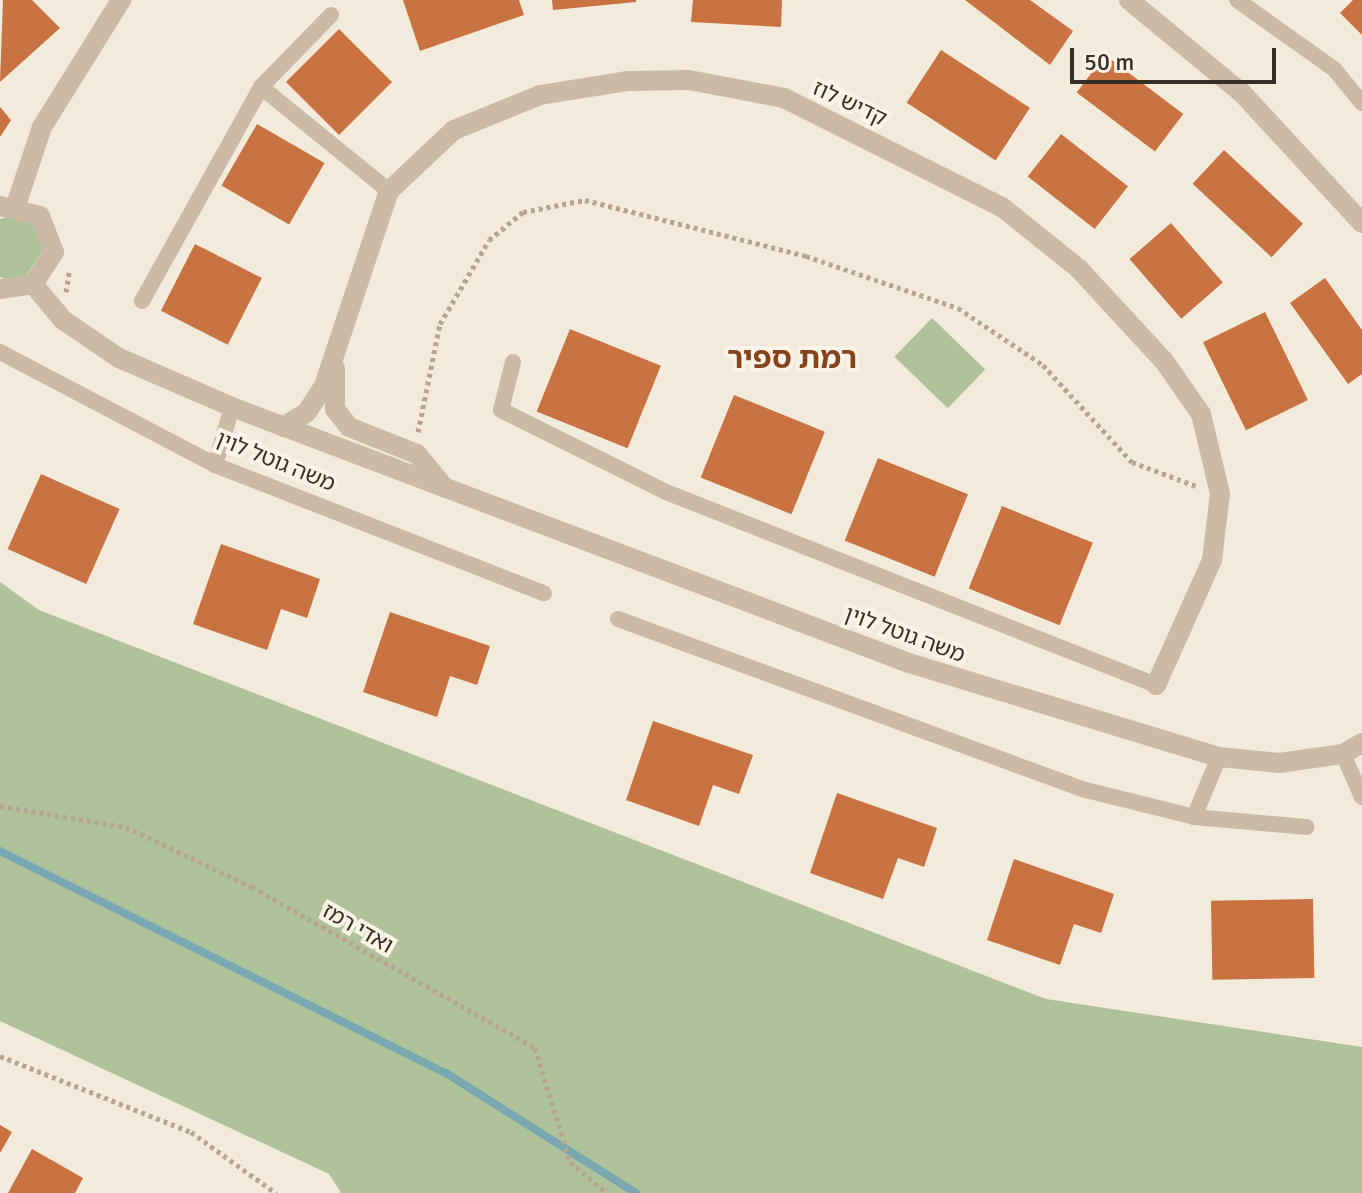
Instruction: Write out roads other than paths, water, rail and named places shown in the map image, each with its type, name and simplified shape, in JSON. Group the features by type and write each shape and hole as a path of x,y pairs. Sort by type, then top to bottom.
{"street":[{"path":"0,289 33,284 51,265 53,238 40,216 8,205 42,127 121,0"},
{"path":"1129,0 1242,93 1362,223"},
{"name":"קדיש לוז","path":"283,427 315,401 389,191 454,130 540,95 689,80 784,98 1002,207 1079,269 1164,361 1201,414 1220,494 1212,560 1156,685"},
{"name":"משה גוטל לוין","path":"33,284 63,320 119,358 232,407 909,663 1219,757 1279,763 1343,754 1362,743"},
{"name":"משה גוטל לוין","path":"335,348 335,409 342,418 417,454 444,487"}],"lane":[{"path":"1237,0 1334,69 1362,103"},
{"path":"142,301 261,87 331,15"},
{"path":"261,87 389,191"},
{"name":"משה גוטל לוין","path":"0,352 215,465 544,593"},
{"name":"משה גוטל לוין","path":"513,362 501,410 666,492 1156,685"},
{"path":"215,465 232,407"},
{"path":"618,619 1086,790 1194,817 1307,827"},
{"path":"1343,754 1362,797"},
{"path":"1194,817 1219,757"}],"waterway":[{"path":"0,851 446,1073 636,1193"}],"district":[{"name":"רמת ספיר","path":"792,359"}]}
